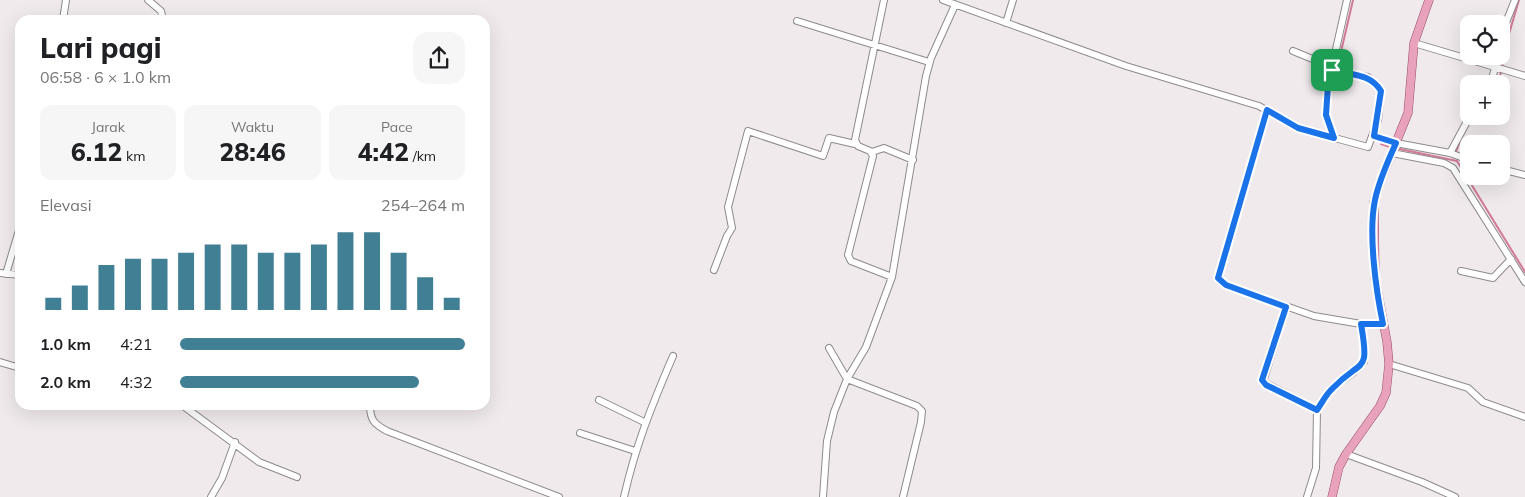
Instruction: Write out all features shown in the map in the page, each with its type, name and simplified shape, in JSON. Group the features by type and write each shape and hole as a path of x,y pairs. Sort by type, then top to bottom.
{"main road":[{"path":"1332,497 1339,467 1380,406 1386,393 1389,364 1375,278 1374,202 1393,146 1410,106 1414,43 1429,0"}],"street":[{"path":"64,15 66,0"},
{"path":"148,0 161,11 162,15"},
{"path":"855,144 873,44 884,0"},
{"path":"943,0 1126,66 1184,82 1267,110 1298,128 1367,148 1375,136 1381,91 1368,77 1334,70 1293,51"},
{"path":"1006,23 1013,0"},
{"path":"1334,138 1326,115 1328,85 1334,70 1347,0"},
{"path":"1509,15 1515,0"},
{"path":"823,497 829,428 848,380 866,347 892,277 930,62 955,5"},
{"path":"797,20 930,62"},
{"path":"1414,43 1525,76"},
{"path":"1496,75 1500,65"},
{"path":"1267,110 1218,278 1226,285 1314,316 1362,324 1381,323"},
{"path":"1453,155 1466,125"},
{"path":"714,270 732,228 728,207 748,131 823,156 829,138 855,144 872,152 884,148 913,160"},
{"path":"1375,136 1393,146 1453,168 1525,282"},
{"path":"1393,146 1460,157"},
{"path":"872,152 873,158 848,259 892,277"},
{"path":"1510,171 1525,175"},
{"path":"3,273 15,241"},
{"path":"1461,271 1493,278 1511,259"},
{"path":"1286,307 1262,380 1266,385 1317,410"},
{"path":"1307,497 1316,468 1317,410 1332,388 1364,362 1365,347 1362,324"},
{"path":"828,348 848,380 917,406 922,411 922,422 903,497"},
{"path":"624,497 644,422 673,356"},
{"path":"0,362 15,366"},
{"path":"1389,364 1468,388 1482,402 1525,417"},
{"path":"599,400 644,422"},
{"path":"189,410 235,442 259,462 297,477"},
{"path":"371,410 375,425 559,497"},
{"path":"580,433 635,451"},
{"path":"211,497 222,478 235,442"},
{"path":"1346,454 1422,482 1455,497"}],"waterway":[{"path":"1337,69 1353,0"},
{"path":"1502,67 1506,44 1519,0"},
{"path":"1456,152 1460,141"},
{"path":"1381,144 1390,147"},
{"path":"1395,148 1457,161 1525,272"}],"route":[{"path":"1332,70 1368,77 1376,84 1381,91 1374,136 1396,143 1374,202 1375,278 1383,324 1361,324 1365,347 1364,362 1332,388 1317,410 1266,385 1262,380 1286,307 1220,282 1218,272 1232,231 1267,110 1298,128 1334,138 1326,115 1328,85 1332,70"}]}
